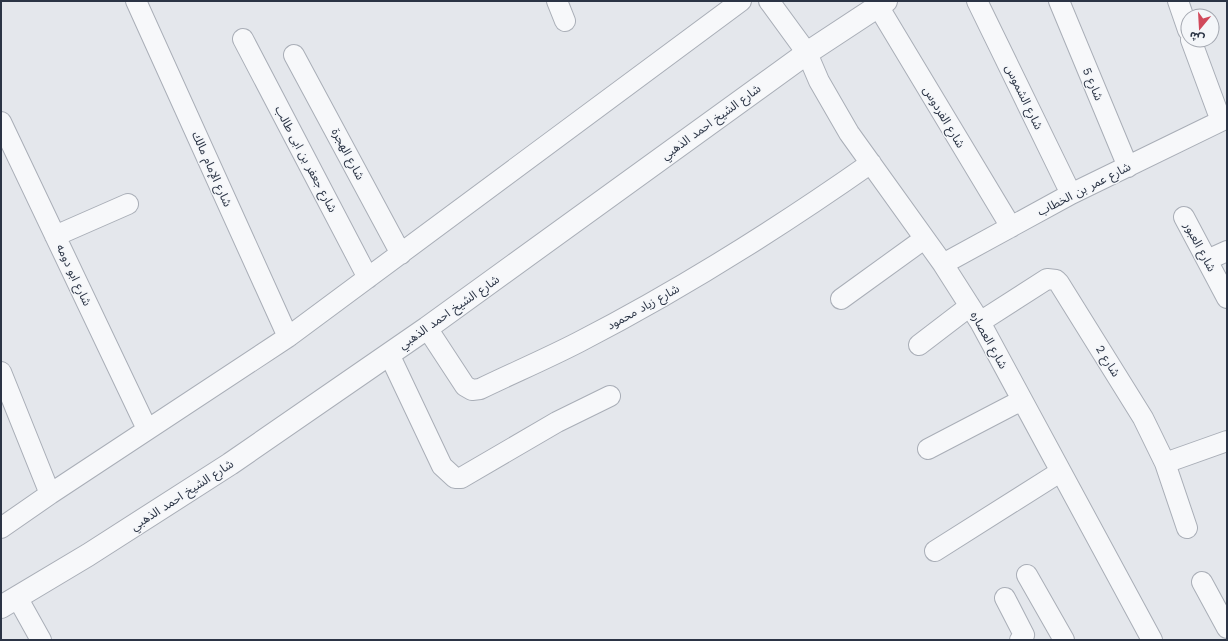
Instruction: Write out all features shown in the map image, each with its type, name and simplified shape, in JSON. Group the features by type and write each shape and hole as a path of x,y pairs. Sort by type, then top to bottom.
{"street":[{"name":"شارع الإمام مالك","path":"136,1 288,337"},
{"path":"557,1 564,21"},
{"path":"1,528 288,337 741,1"},
{"name":"شارع العصاره","path":"769,1 807,53 830,101 849,133 943,264 975,314 1152,640"},
{"name":"شارع الشموس","path":"977,1 1070,194"},
{"name":"شارع 5","path":"1059,1 1128,167"},
{"name":"شارع الشيخ احمد الذهبي","path":"9,602 88,555 230,464 427,328 807,53 882,4"},
{"name":"شارع الفردوس","path":"882,4 1011,227"},
{"name":"شارع جعفر بن ابى طالب","path":"243,39 368,278"},
{"path":"1195,48 1224,120"},
{"name":"شارع الهجرة","path":"294,55 401,254"},
{"name":"شارع عمر بن الخطاب","path":"943,264 1070,194 1224,120"},
{"name":"شارع ابو دومه","path":"1,122 148,429"},
{"name":"شارع زياد محمود","path":"427,328 465,386 472,390 480,389 578,342 690,281 762,237 871,164"},
{"path":"55,236 128,204"},
{"name":"شارع العبور","path":"1184,217 1227,298"},
{"path":"841,299 924,239"},
{"path":"1207,260 1227,251"},
{"name":"شارع 2","path":"975,314 1047,279 1056,280 1059,283 1143,418 1165,463 1187,528"},
{"path":"919,345 975,314"},
{"path":"389,354 442,466 455,478 461,478 557,422 610,396"},
{"path":"1,372 50,494"},
{"path":"928,449 1022,400"},
{"path":"1165,463 1227,441"},
{"path":"936,551 1060,472"},
{"path":"1027,575 1064,640"},
{"path":"1202,582 1227,628"},
{"path":"1004,598 1024,633 1020,640"},
{"path":"9,602 41,640"}]}
